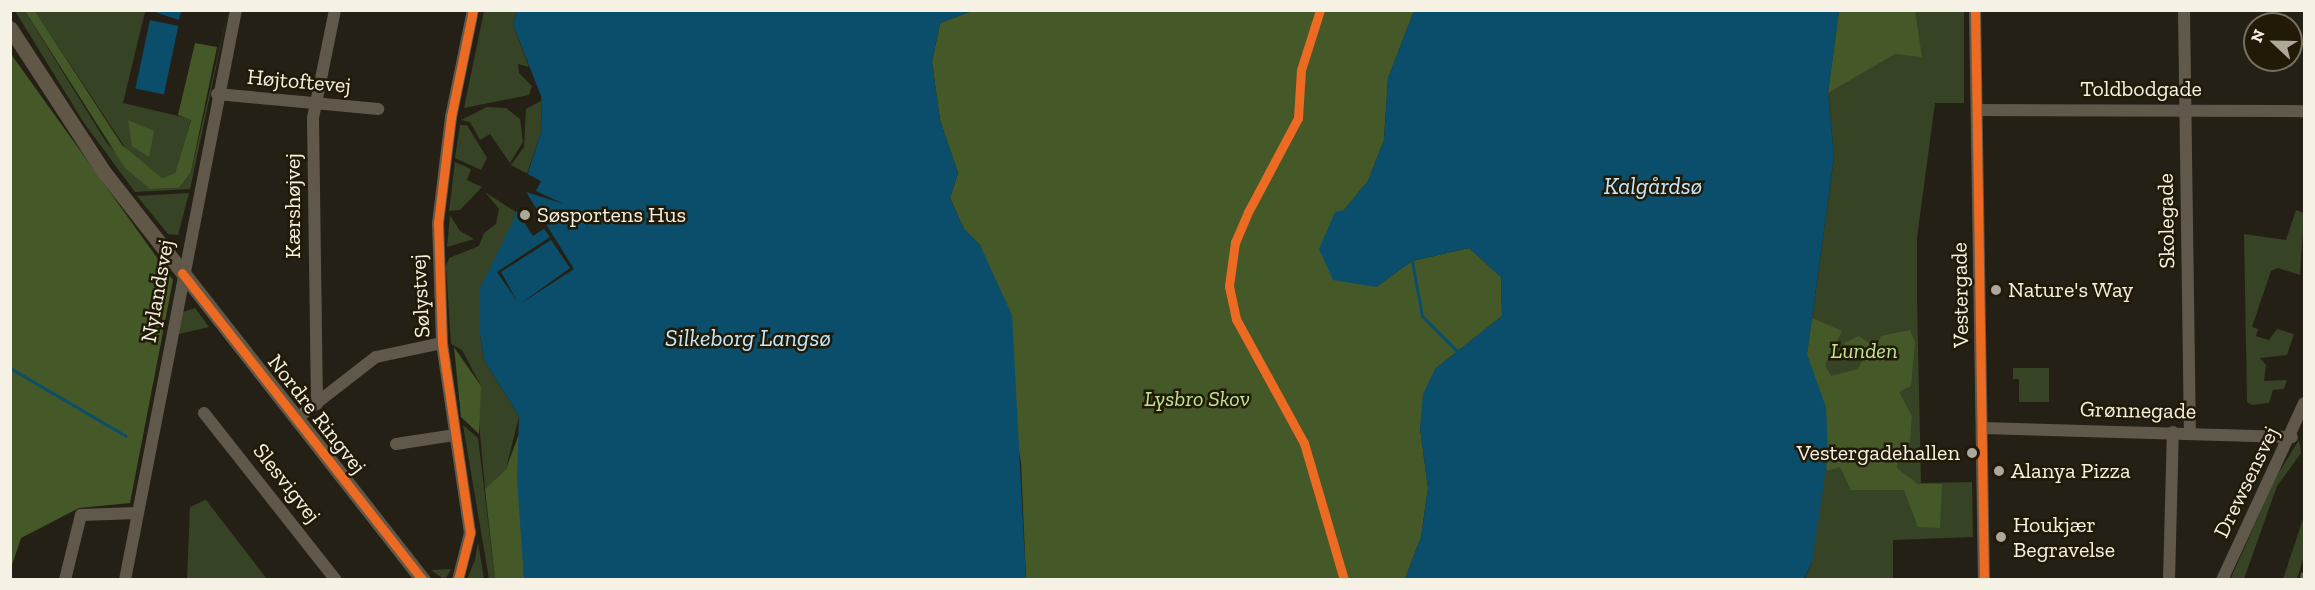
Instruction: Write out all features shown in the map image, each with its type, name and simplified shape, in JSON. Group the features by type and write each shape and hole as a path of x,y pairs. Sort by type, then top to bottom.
{"main road":[{"name":"Nordre Ringvej","path":"10,28 83,143 182,273 423,579"}],"street":[{"name":"Nylandsvej","path":"125,579 182,273 236,10"},
{"name":"Kærshøjvej","path":"317,404 314,103 335,10"},
{"name":"Sølystvej","path":"458,579 470,533 442,342 438,224 450,117 473,10"},
{"name":"Vestergade","path":"1975,10 1984,579"},
{"name":"Skolegade","path":"2184,10 2190,432"},
{"name":"Højtoftevej","path":"217,94 378,109"},
{"name":"Toldbodgade","path":"1977,110 2304,111"},
{"path":"296,419 376,357 442,342"},
{"name":"Drewsensvej","path":"2222,579 2292,437 2304,402"},
{"name":"Slesvigvej","path":"204,412 336,579"},
{"name":"Grønnegade","path":"1983,428 2190,432 2292,437"},
{"path":"2169,579 2173,432"},
{"path":"396,444 454,435"},
{"path":"65,579 81,516 137,513"}],"green space":[{"path":"15,11 25,11 106,142 150,189 179,188 191,172 228,11 190,189 135,192 84,123"},
{"path":"25,11 35,11 122,145 162,178 175,173 191,120 178,115 195,43 217,47 191,172 179,188 150,189 125,168"},
{"path":"35,11 145,12 123,103 191,119 175,173 162,178 130,155"},
{"path":"484,11 517,11 513,24 529,67 518,64 519,73 532,86 529,95 464,108"},
{"name":"Lysbro Skov","path":"972,11 1414,11 1388,78 1384,140 1368,181 1344,210 1376,287 1412,261 1469,248 1501,277 1502,316 1435,369 1420,428 1428,488 1421,537 1405,579 1026,579 1021,462 980,245 964,229 950,198 958,173 940,120 932,62 940,23"},
{"name":"Lunden","path":"1839,11 1964,11 1964,103 1935,103 1917,238 1917,300 1921,483 1972,482 1973,537 1893,540 1893,579 1804,580 1812,562 1807,354 1834,157 1828,93"},
{"path":"1839,11 1915,11 1922,57 1895,54 1828,93"},
{"path":"11,54 173,280 130,503 79,508 21,538 11,568"},
{"path":"541,101 542,129 527,174 511,165 524,147 526,109"},
{"path":"487,107 506,108 520,119 523,142 510,163 490,134 480,140 470,122 461,120"},
{"path":"128,120 154,131 149,157 132,146"},
{"path":"460,125 467,125 487,158 481,170 455,158"},
{"path":"455,162 471,169 467,180 482,187 460,210 449,211"},
{"path":"485,192 516,212 480,334 484,360 519,416 506,469 485,489 477,399 481,386 462,350 451,344 446,266 449,258 479,246 484,233 496,224 499,209"},
{"path":"189,193 178,235 168,234 137,196"},
{"path":"2296,210 2304,213 2300,275 2278,268 2271,271 2252,327 2258,329 2256,336 2269,340 2277,329 2294,334 2287,355 2260,358 2266,365 2264,381 2287,380 2284,389 2273,390 2269,403 2252,405 2247,402 2244,234 2286,240"},
{"path":"450,215 460,231 474,239 447,247"},
{"path":"195,308 209,327 179,334 183,312"},
{"path":"1812,318 1842,331 1825,365 1831,376 1858,369 1863,359 1848,358 1844,343 1859,336 1875,347 1881,336 1910,330 1915,342 1911,386 1899,392 1912,416 1910,442 1899,450 1897,468 1918,484 1942,484 1940,528 1918,527 1904,490 1851,490 1840,467 1827,471 1807,354"},
{"path":"454,347 481,386 479,434 461,417"},
{"path":"2013,368 2049,368 2049,402 2019,402 2019,379 2013,379"},
{"path":"463,425 478,438 495,579 489,579"},
{"path":"519,434 524,579 495,579 485,489 506,469"},
{"path":"2299,440 2301,453 2277,486 2244,579 2230,580 2276,477"},
{"path":"206,500 267,579 187,579 190,507"},
{"path":"2304,516 2304,556 2297,579 2283,579"},
{"path":"478,542 484,579 467,579 475,560"},
{"path":"451,569 445,580 431,570"}],"water":[{"path":"152,10 181,11 179,20"},
{"name":"Silkeborg Langsø","path":"517,11 972,11 940,23 932,62 940,120 958,173 950,198 964,229 980,245 1012,315 1026,579 524,579 517,479 519,416 484,360 480,334 480,288 513,221 542,129 541,96 513,24"},
{"name":"Kalgårdsø","path":"1414,11 1839,11 1828,93 1834,157 1807,354 1826,407 1828,455 1812,562 1804,579 1405,579 1421,537 1428,488 1420,428 1423,394 1435,369 1502,316 1501,277 1469,248 1412,261 1376,287 1333,280 1319,249 1335,212 1344,210 1368,181 1384,140 1388,78"},
{"path":"150,20 178,26 164,94 135,88"}],"pier":[{"path":"524,172 541,181 536,191 564,204 526,192 574,269 520,304 570,268 551,240 501,272 517,301 497,272 550,237 544,229 533,236 514,207"}],"waterway":[{"path":"1412,261 1422,316 1457,351"},
{"path":"10,368 126,436"}],"railway":[{"path":"2301,580 2304,568"}],"cycle path":[{"path":"458,580 470,533 442,343 438,223 451,117 473,10"},
{"path":"1320,10 1301,70 1298,118 1248,212 1235,242 1229,286 1236,319 1304,443 1344,580"},
{"path":"1975,10 1984,580"},
{"path":"182,273 423,580"}],"place":[{"name":"Søsportens Hus","path":"525,215"},
{"name":"Nature's Way","path":"1996,290"},
{"name":"Vestergadehallen","path":"1972,453"},
{"name":"Alanya Pizza","path":"1999,471"},
{"name":"Houkjær Begravelse","path":"2001,537"}]}
